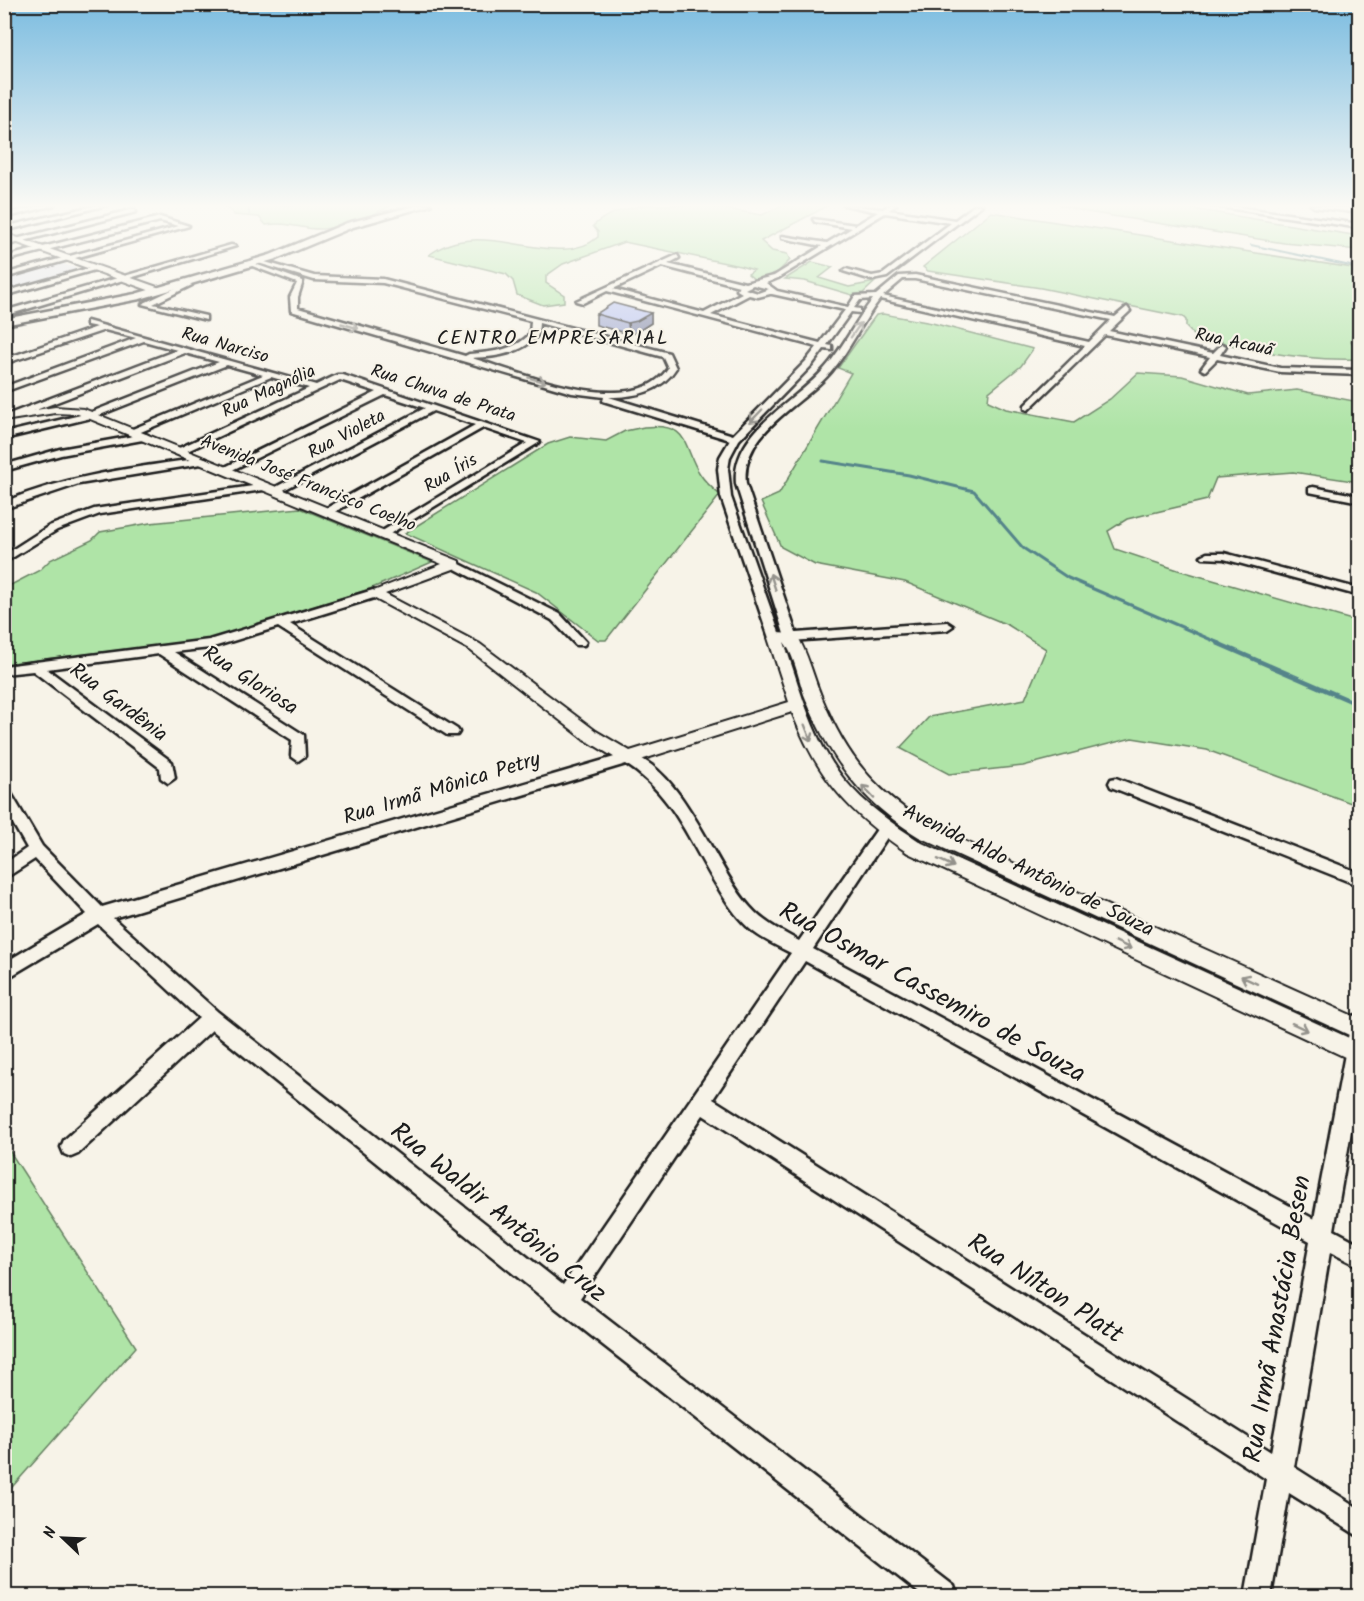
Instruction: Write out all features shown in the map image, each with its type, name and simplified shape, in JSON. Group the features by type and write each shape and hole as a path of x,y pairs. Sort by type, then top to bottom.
{"main road":[{"path":"4,322 104,304 195,280"}],"street":[{"path":"4,294 55,280"},
{"path":"4,314 118,280"},
{"path":"129,280 157,290"},
{"path":"295,280 301,282 308,280"},
{"path":"353,280 383,281 534,320 666,355 672,363 670,373 661,382 637,392 617,395 584,393"},
{"path":"580,301 627,280"},
{"path":"715,280 746,289 772,289"},
{"path":"705,315 746,289 768,280"},
{"path":"772,289 775,280"},
{"path":"900,280 891,284 879,297 830,368 791,403 749,446 740,469 723,469 735,439 809,363 861,297 879,297 1091,345"},
{"path":"918,280 1116,320"},
{"path":"301,282 294,297 294,309 649,411 735,439"},
{"path":"183,283 188,285 146,304 203,318"},
{"path":"759,283 772,289 868,313"},
{"path":"606,289 842,351"},
{"path":"1028,407 1127,309"},
{"path":"457,357 488,354 521,346 534,335 534,320"},
{"name":"Rua Narciso","path":"90,323 318,388"},
{"path":"4,362 105,327"},
{"name":"Rua Acauã","path":"1104,332 1290,371 1359,373"},
{"path":"4,390 144,338"},
{"path":"1205,369 1222,346"},
{"path":"8,417 185,350"},
{"path":"4,436 92,415 227,362"},
{"path":"4,468 60,452 139,434 272,374"},
{"name":"Rua Magnólia","path":"180,451 340,377"},
{"name":"Rua Chuva de Prata","path":"340,377 535,442"},
{"path":"226,470 384,392"},
{"path":"637,392 636,399 649,411"},
{"path":"774,399 782,398 791,403"},
{"name":"Rua Violeta","path":"4,560 53,528 98,511 271,489 432,408"},
{"name":"Avenida José Francisco Coelho","path":"8,417 64,409 92,415 454,564 556,617 580,642"},
{"path":"327,512 483,424"},
{"name":"Rua Íris","path":"383,535 535,442"},
{"path":"4,506 37,492 82,478 204,461"},
{"name":"Avenida Aldo Antônio de Souza","path":"723,469 726,497 783,638 826,729 861,784 890,812 926,832 1358,1038"},
{"name":"Avenida Aldo Antônio de Souza","path":"740,469 744,495 783,638 798,705 815,752 827,772 857,806 885,829 915,848 1358,1038"},
{"path":"1313,490 1359,499"},
{"path":"1207,556 1224,556 1359,593"},
{"path":"4,670 210,644 282,624 454,564"},
{"name":"Rua Osmar Cassemiro de Souza","path":"372,594 475,647 590,735 660,780 746,916 760,928 1359,1256"},
{"path":"282,624 452,732"},
{"path":"783,638 947,626"},
{"name":"Rua Gloriosa","path":"163,651 299,738 298,756"},
{"name":"Rua Gardênia","path":"34,666 167,766 168,778"},
{"name":"Rua Irmã Mônica Petry","path":"4,972 99,915 628,758 798,705"},
{"path":"1116,783 1359,880"},
{"name":"Rua Waldir Antônio Cruz","path":"4,794 36,850 99,915 212,1018 565,1301 944,1596"},
{"path":"565,1301 885,829"},
{"path":"4,873 36,850"},
{"path":"70,1147 212,1018"},
{"name":"Rua Irmã Anastácia Besen","path":"1258,1596 1358,1038"},
{"name":"Rua Nílton Platt","path":"700,1102 1359,1524"}],"shaded area":[{"path":"5,280 48,280 13,290 5,286"}],"green space":[{"path":"512,280 546,280 546,283 564,295 564,302 543,305 517,295"},
{"path":"792,280 825,280 849,287 875,282 863,293 852,295 805,281"},
{"path":"986,280 1359,280 1359,332 1353,333 1351,341 1358,352 1357,359 1296,357 1235,346 1195,336 1186,327 1186,320 1183,317 1041,288"},
{"path":"883,314 932,323 1033,349 1021,366 989,392 988,401 1006,409 1074,422 1110,399 1138,373 1182,376 1248,395 1297,390 1359,402 1359,482 1293,472 1216,478 1207,500 1127,519 1108,531 1115,549 1178,570 1359,622 1359,806 1207,750 1132,738 1023,766 949,774 900,748 929,717 1025,699 1046,649 1008,625 905,582 815,565 781,547 761,502 779,494 851,373 838,368 876,315"},
{"path":"659,426 678,432 700,474 720,495 606,640 598,640 536,592 405,533 548,444 570,437 606,441 625,431"},
{"path":"300,508 432,562 370,589 210,639 5,664 5,588 40,570 50,560 92,540 100,532 150,523"},
{"path":"5,1144 136,1347 5,1495"}],"building":[{"path":"613,303 651,313 628,323 596,314"}],"waterway":[{"path":"823,461 909,475 974,491 1023,548 1068,578 1221,644"},
{"path":"1217,643 1360,705"}],"district":[{"name":"CENTRO EMPRESARIAL","path":"553,339"}]}
